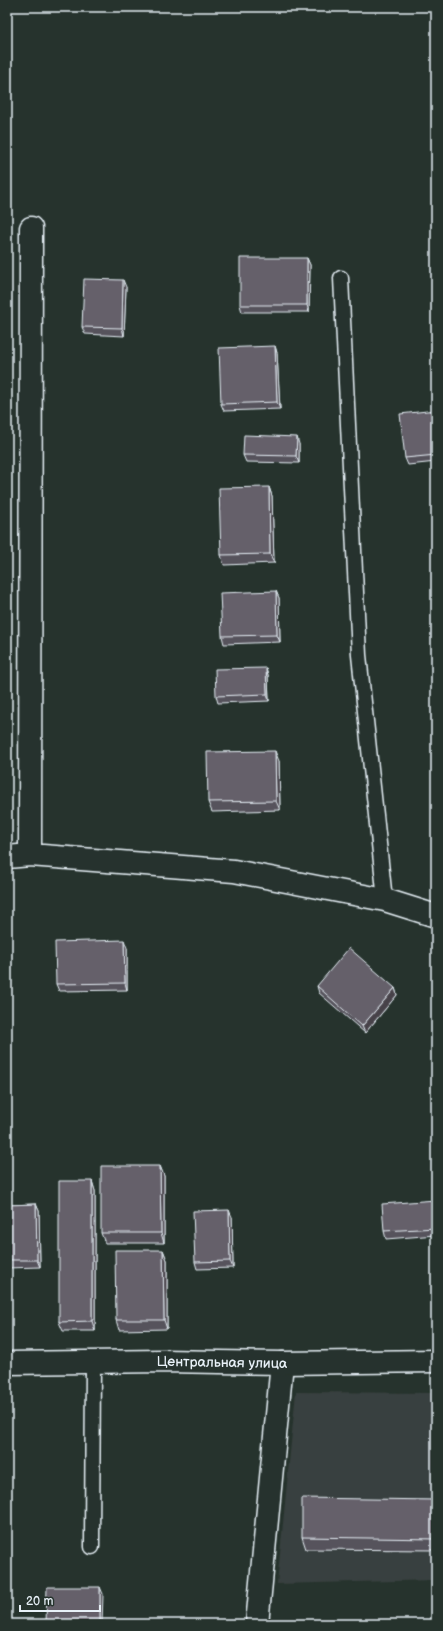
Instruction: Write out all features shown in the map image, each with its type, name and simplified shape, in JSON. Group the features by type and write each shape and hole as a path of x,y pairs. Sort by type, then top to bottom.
{"street":[{"path":"30,855 31,228"},
{"path":"7,857 30,855 234,871 385,900 436,916"},
{"name":"Центральная улица","path":"7,1363 164,1360 282,1363 436,1361"},
{"path":"257,1624 282,1363"}],"lane":[{"path":"341,278 359,654 385,900"},
{"path":"92,1547 93,1362"}],"shaded area":[{"path":"296,1392 436,1393 436,1580 277,1584"}],"building":[{"path":"240,258 307,258 307,305 240,305"},
{"path":"84,279 123,280 122,328 82,327"},
{"path":"275,346 277,402 221,404 219,348"},
{"path":"436,410 436,455 405,458 400,414"},
{"path":"244,435 297,437 296,456 243,455"},
{"path":"269,487 270,554 221,555 219,488"},
{"path":"276,591 277,635 222,636 220,593"},
{"path":"266,668 267,694 216,696 215,669"},
{"path":"275,751 276,801 208,802 207,752"},
{"path":"124,940 125,983 56,984 55,942"},
{"path":"349,948 395,988 362,1026 317,986"},
{"path":"433,1011 436,1011 436,1040 435,1040"},
{"path":"101,1166 160,1166 161,1233 101,1233"},
{"path":"59,1181 92,1181 92,1321 59,1322"},
{"path":"436,1200 436,1228 384,1231 382,1204"},
{"path":"36,1204 37,1260 7,1260 7,1205"},
{"path":"229,1210 230,1261 195,1262 193,1211"},
{"path":"115,1250 163,1250 164,1320 116,1320"},
{"path":"302,1498 436,1500 436,1539 302,1537"},
{"path":"47,1587 100,1587 100,1624 46,1624"}]}
